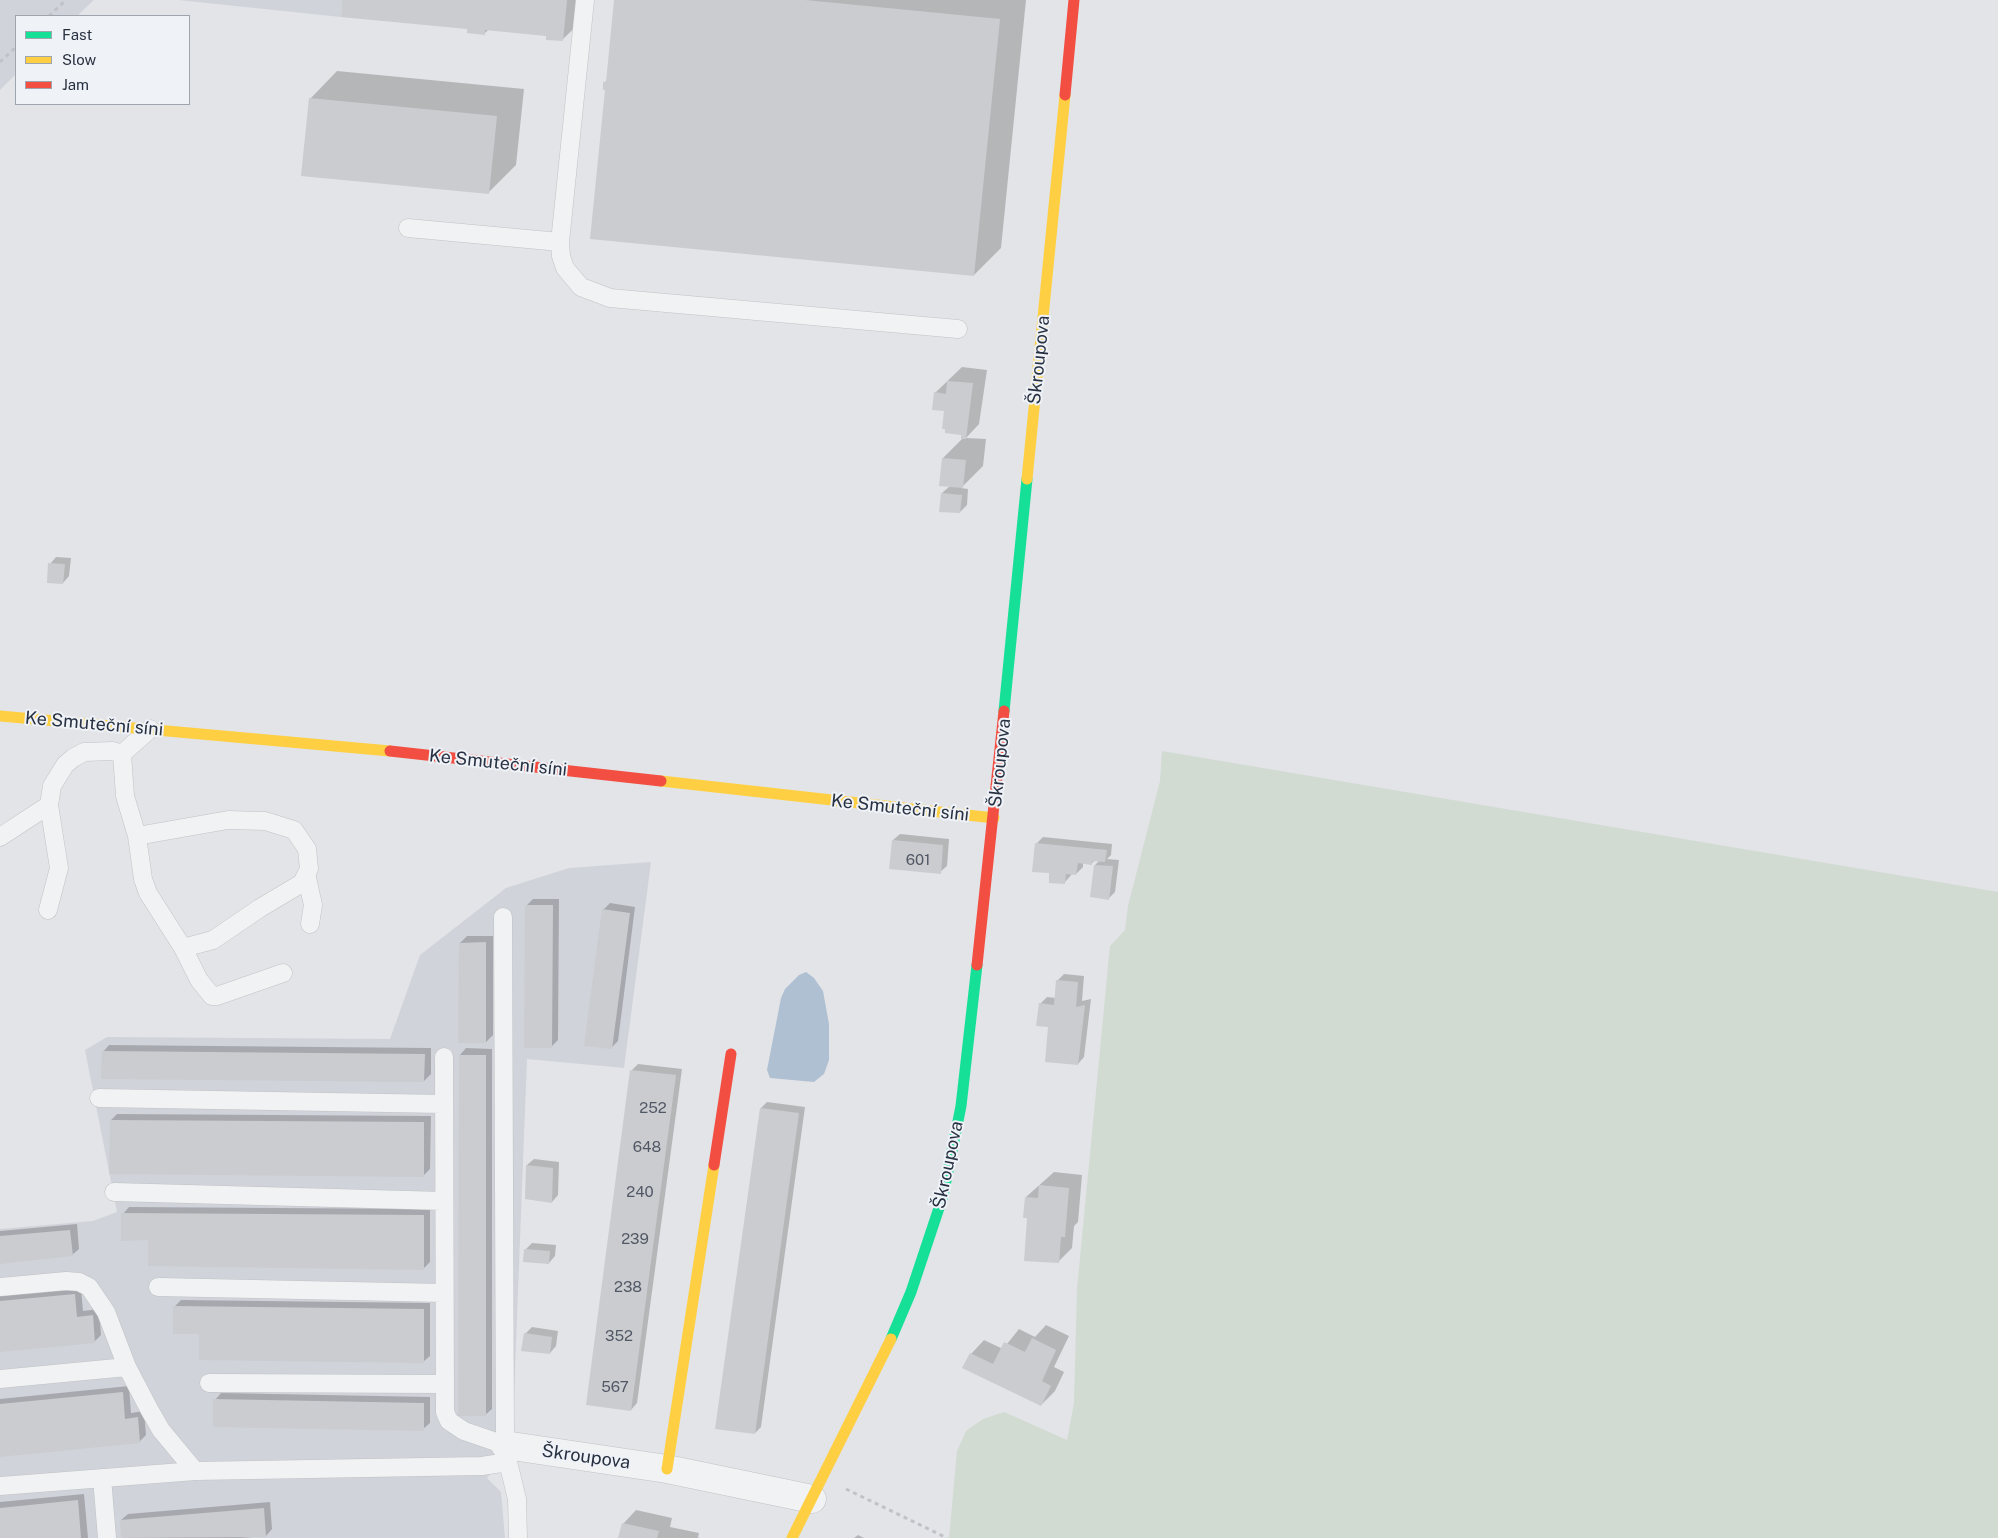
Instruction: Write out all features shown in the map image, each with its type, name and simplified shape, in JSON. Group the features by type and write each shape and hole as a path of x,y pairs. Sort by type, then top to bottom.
{"street":[{"name":"Škroupova","path":"792,1538 890,1342 911,1292 943,1196 961,1106 994,818 1074,0"},
{"name":"Ke Smuteční síni","path":"0,716 346,746 994,818"},
{"path":"667,1469 731,1054"},
{"name":"Škroupova","path":"507,1453 667,1469 817,1487"}],"lane":[{"path":"585,0 560,242 561,256 565,268 573,279 593,293 610,298 958,329"},
{"path":"408,228 560,242"},
{"path":"122,754 150,729"},
{"path":"48,910 59,868 49,805 52,786 65,765 72,758 84,752 97,750 122,754"},
{"path":"122,754 125,796 137,836 143,879 148,893 183,948 199,980 212,996 218,996 283,973"},
{"path":"0,837 49,805"},
{"path":"137,836 228,820 265,821 280,824 294,830 304,844 310,869 306,878 294,889 260,908 213,940 183,948"},
{"path":"306,878 313,906 310,924"},
{"path":"503,917 507,1453 517,1499 518,1538"},
{"path":"444,1057 444,1412 449,1421 464,1432 507,1453"},
{"path":"99,1098 444,1104"},
{"path":"114,1192 444,1201"},
{"path":"0,1287 66,1281 79,1282 89,1287 106,1312 127,1367 161,1430 195,1471"},
{"path":"158,1286 444,1292"},
{"path":"0,1379 127,1367"},
{"path":"209,1383 444,1384"},
{"path":"0,1486 195,1471 482,1466 507,1453"},
{"path":"102,1478 107,1538"}],"path":[{"path":"50,15 66,0"},
{"path":"0,62 15,47"},
{"path":"817,1487 848,1490 947,1538"}],"shaded area":[{"path":"0,0 94,0 78,15 15,15 15,75 0,90"},
{"path":"178,0 342,0 341,17"},
{"path":"1162,751 1998,892 1998,1538 949,1538 957,1451 966,1431 983,1419 1004,1412 1067,1440 1074,1403 1077,1289 1110,946 1125,930 1128,906 1160,781"},
{"path":"651,862 624,1068 527,1059 512,1446 487,1478 501,1492 505,1538 0,1538 0,1229 93,1221 117,1212 85,1050 107,1037 390,1039 420,955 506,888 569,868"}],"water":[{"path":"806,972 814,978 823,991 829,1024 829,1060 824,1074 814,1082 770,1078 767,1070 781,998 785,989 799,975"}],"building":[{"path":"342,0 567,0 563,41 546,40 546,36 485,30 485,35 467,33 467,29 341,17"},
{"path":"614,0 805,0 1000,19 974,276 590,239 605,90 603,90 603,82 606,82"},
{"path":"309,98 497,116 489,194 301,176"},
{"path":"947,381 973,383 966,439 961,439 961,435 945,433 945,429 942,429 944,411 932,410 934,392 946,394"},
{"path":"942,458 966,460 963,488 939,486"},
{"path":"941,493 962,495 960,513 939,512"},
{"path":"48,563 65,564 63,584 47,583"},
{"path":"892,840 943,845 941,874 889,869"},
{"path":"1035,843 1107,850 1105,862 1092,861 1092,865 1078,863 1076,875 1066,874 1065,884 1049,883 1049,873 1032,872"},
{"path":"1094,865 1113,866 1109,900 1090,897"},
{"path":"525,905 553,905 552,1048 524,1048"},
{"path":"602,909 630,913 612,1049 584,1046"},
{"path":"486,942 486,1043 458,1043 459,943"},
{"path":"1056,980 1078,982 1076,1007 1085,1005 1078,1065 1045,1062 1048,1027 1036,1026 1039,1003 1054,1005"},
{"path":"102,1051 425,1054 424,1082 101,1079"},
{"path":"459,1055 486,1055 486,1416 458,1416"},
{"path":"630,1070 676,1075 631,1411 586,1405"},
{"path":"760,1108 799,1113 755,1434 715,1429"},
{"path":"110,1120 424,1122 424,1177 109,1174"},
{"path":"526,1165 553,1168 552,1203 525,1199"},
{"path":"1039,1185 1069,1188 1065,1237 1061,1237 1059,1263 1024,1261 1027,1218 1023,1218 1025,1197 1038,1198"},
{"path":"121,1213 424,1215 424,1270 148,1266 148,1240 121,1241"},
{"path":"70,1230 73,1256 0,1264 0,1236"},
{"path":"524,1249 550,1251 549,1264 523,1262"},
{"path":"75,1294 77,1317 93,1315 95,1343 0,1352 0,1301"},
{"path":"173,1306 424,1309 424,1363 199,1360 199,1334 173,1334"},
{"path":"524,1333 552,1337 550,1354 521,1351"},
{"path":"1032,1338 1056,1350 1042,1381 1051,1386 1041,1406 962,1368 970,1353 993,1364 1004,1342 1025,1352"},
{"path":"123,1392 125,1419 138,1417 140,1443 0,1457 0,1404"},
{"path":"213,1399 424,1403 424,1431 213,1427"},
{"path":"78,1500 81,1538 0,1538 0,1508"},
{"path":"264,1508 266,1537 121,1538 120,1520"},
{"path":"622,1523 659,1531 657,1538 618,1538"}],"traffic: fast":[{"path":"1004,711 1027,479"},
{"path":"891,1339 911,1292 943,1196 961,1106 977,965"}],"traffic: slow":[{"path":"1027,479 1065,95"},
{"path":"0,716 390,751"},
{"path":"661,781 994,818"},
{"path":"667,1469 714,1165"},
{"path":"792,1538 891,1339"}],"traffic: jam":[{"path":"1065,95 1074,0"},
{"path":"977,965 1004,711"},
{"path":"390,751 661,781"},
{"path":"714,1165 731,1054"}]}
